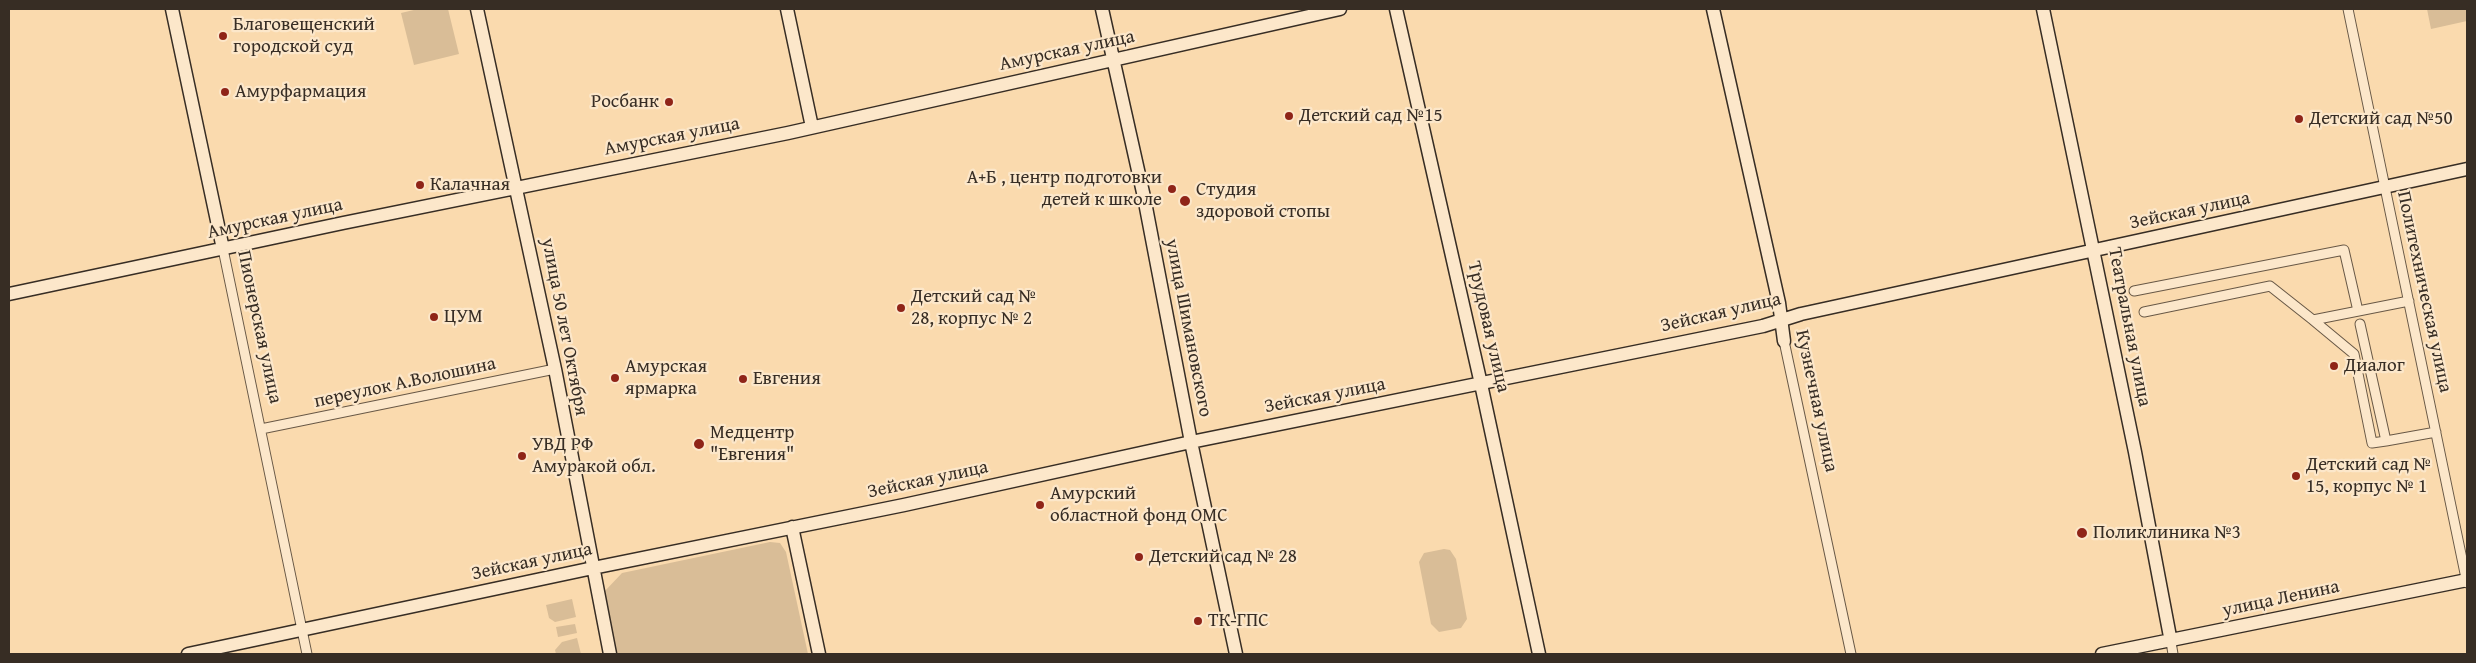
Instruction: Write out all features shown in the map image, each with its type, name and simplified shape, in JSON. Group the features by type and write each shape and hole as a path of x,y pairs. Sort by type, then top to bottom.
{"street":[{"name":"Пионерская улица","path":"172,9 307,654"},
{"name":"улица 50 лет Октября","path":"477,9 555,369 610,654"},
{"path":"787,9 812,128"},
{"name":"улица Шимановского","path":"1102,9 1144,197 1191,442 1236,654"},
{"name":"Амурская улица","path":"9,294 517,187 812,128 1340,9"},
{"name":"Трудовая улица","path":"1396,9 1481,384 1539,654"},
{"name":"Кузнечная улица","path":"1713,9 1778,303 1784,342 1851,654"},
{"name":"Театральная улица","path":"2043,9 2094,251 2172,648"},
{"name":"Политехническая улица","path":"2348,9 2467,581"},
{"name":"Зейская улица","path":"188,654 593,568 904,505 1191,442 1780,322 1801,314 2467,169"},
{"path":"2134,291 2344,250 2358,311"},
{"path":"2144,312 2270,286 2354,354 2372,444 2436,432"},
{"path":"2313,320 2409,301"},
{"path":"2360,324 2386,441"},
{"name":"переулок А.Волошина","path":"261,429 555,369"},
{"path":"792,527 819,654"},
{"name":"улица Ленина","path":"2102,654 2172,648 2467,581"}],"shaded area":[{"path":"418,9 448,9 459,54 414,65 401,13"},
{"path":"2427,9 2467,9 2467,21 2431,29"},
{"path":"770,542 780,543 786,552 808,654 616,654 604,592 622,573"},
{"path":"1444,549 1450,550 1456,559 1467,619 1461,628 1439,632 1431,624 1419,562 1424,553"},
{"path":"572,599 576,617 555,622 549,618 546,605"},
{"path":"575,624 577,633 558,637 556,627"},
{"path":"577,638 581,654 556,654 555,650 562,642"}],"place":[{"name":"Благовещенский городской суд","path":"223,36"},
{"name":"Амурфармация","path":"225,92"},
{"name":"Росбанк","path":"669,102"},
{"name":"Детский сад №15","path":"1289,116"},
{"name":"Детский сад №50","path":"2299,119"},
{"name":"Калачная","path":"420,185"},
{"name":"А+Б , центр подготовки детей к школе","path":"1172,189"},
{"name":"Студия здоровой стопы","path":"1185,201"},
{"name":"Детский сад № 28, корпус № 2","path":"901,308"},
{"name":"ЦУМ","path":"434,317"},
{"name":"Диалог","path":"2334,366"},
{"name":"Амурская ярмарка","path":"615,378"},
{"name":"Евгения","path":"743,379"},
{"name":"Медцентр \"Евгения\"","path":"699,444"},
{"name":"УВД РФ Амуракой обл.","path":"522,456"},
{"name":"Детский сад № 15, корпус № 1","path":"2296,476"},
{"name":"Амурский областной фонд ОМС","path":"1040,505"},
{"name":"Поликлиника №3","path":"2082,533"},
{"name":"Детский сад № 28","path":"1139,557"},
{"name":"ТК-ГПС","path":"1198,621"}]}
